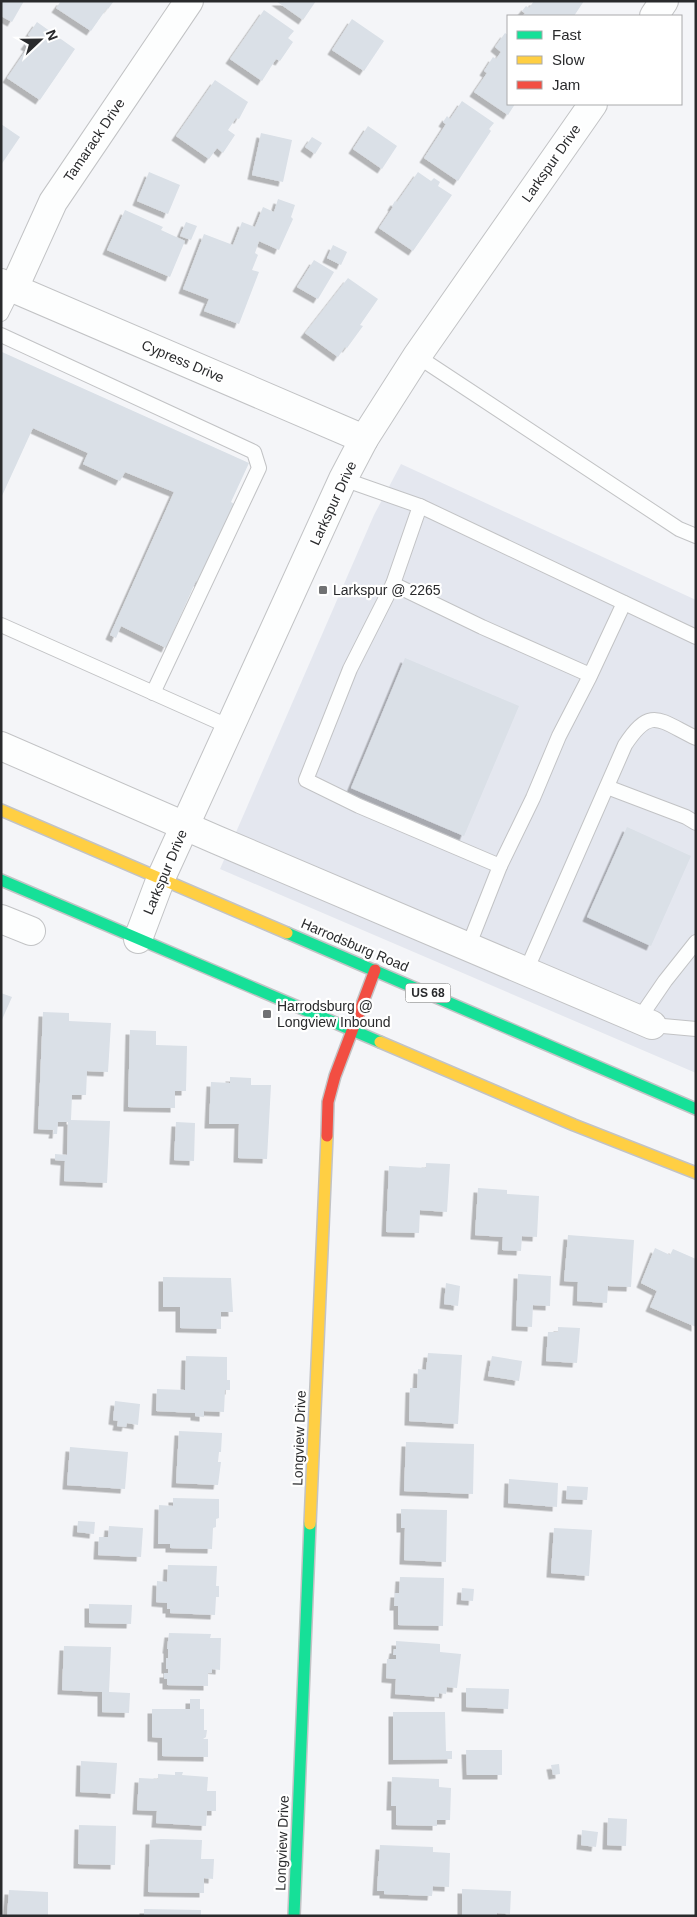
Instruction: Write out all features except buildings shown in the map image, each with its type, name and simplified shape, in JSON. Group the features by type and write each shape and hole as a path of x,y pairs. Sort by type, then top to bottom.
{"main road":[{"name":"Harrodsburg Road","path":"1,810 696,1108"},
{"path":"1,880 574,1125 696,1173"},
{"name":"Longview Drive","path":"294,1916 328,1102 335,1076 375,970"}],"street":[{"name":"Tamarack Drive","path":"8,285 53,202 189,1"},
{"path":"655,15 664,1"},
{"name":"Larkspur Drive","path":"138,939 161,878 343,479 364,439 417,356 592,105"},
{"name":"Cypress Drive","path":"8,285 364,439"},
{"path":"1,746 645,1022"},
{"path":"1,919 31,931"}],"lane":[{"path":"1,314 8,285"},
{"path":"1,335 254,452 259,468 154,693"},
{"path":"417,356 679,529 696,536"},
{"path":"343,479 420,506 696,637"},
{"path":"420,506 393,584 350,669 306,780 359,806 500,866"},
{"path":"393,584 482,627 590,675"},
{"path":"468,947 500,866 533,798 559,736 624,603"},
{"path":"1,625 230,728"},
{"path":"526,971 606,787 625,745 635,730 650,719 657,719 696,738"},
{"path":"606,787 686,817 696,823"},
{"path":"696,942 665,981 645,1022 696,1029"}],"shaded area":[{"path":"401,464 696,600 696,1073 220,869 374,515"}],"traffic: fast":[{"path":"1,880 380,1042"},
{"path":"287,933 696,1109"},
{"path":"294,1916 310,1524"}],"traffic: slow":[{"path":"1,810 287,933"},
{"path":"380,1042 574,1125 696,1173"},
{"path":"310,1524 327,1136"}],"traffic: jam":[{"path":"327,1136 328,1102 335,1076 375,970"}],"place":[{"name":"Larkspur @ 2265","path":"323,590"},
{"name":"Harrodsburg @ Longview Inbound","path":"267,1014"}]}
